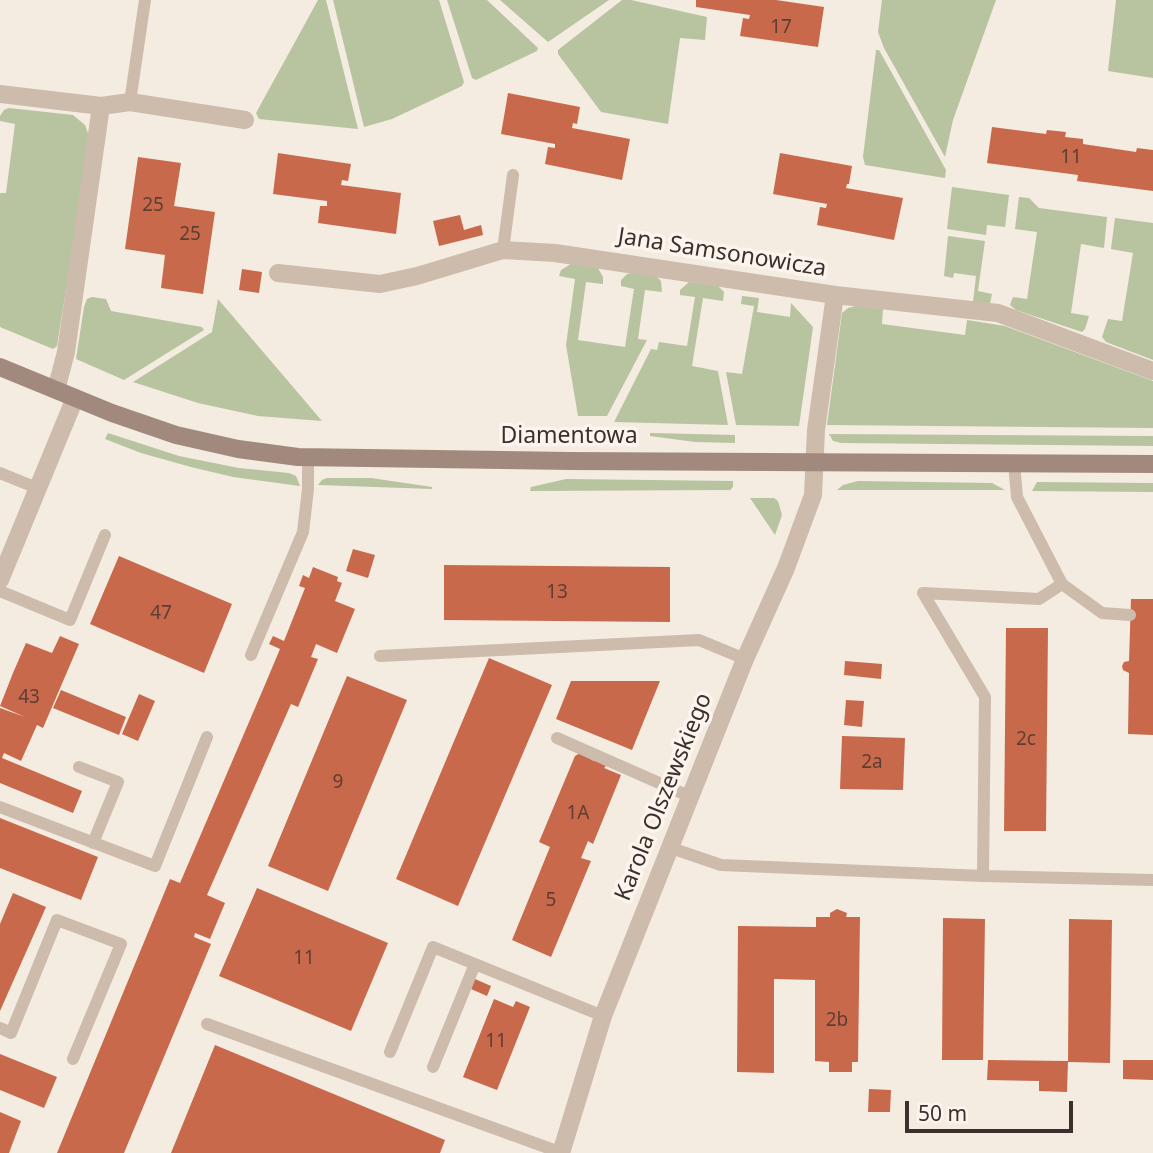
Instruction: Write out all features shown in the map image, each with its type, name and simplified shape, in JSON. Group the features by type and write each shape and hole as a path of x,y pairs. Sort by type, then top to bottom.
{"street":[{"path":"0,94 101,106 130,102 245,120"},
{"path":"56,390 66,352 101,106"},
{"name":"Jana Samsonowicza","path":"278,273 380,284 417,276 503,250 555,253 835,295 998,313 1153,372"},
{"name":"Karola Olszewskiego","path":"561,1153 603,1016 745,659 786,568 813,495 816,430 835,295"},
{"name":"Diamentowa","path":"0,367 176,435 238,449 308,457 1153,464"},
{"path":"0,580 75,398"}],"lane":[{"path":"130,102 145,0"},
{"path":"503,250 513,174"},
{"path":"251,655 303,532 308,489 308,457"},
{"path":"1014,463 1017,497 1062,584 1102,613 1130,615"},
{"path":"0,473 37,488"},
{"path":"0,591 70,621 105,535"},
{"path":"983,876 985,698 923,593 1039,599 1062,584"},
{"path":"380,656 699,640 745,659"},
{"path":"0,807 155,866 207,737"},
{"path":"557,738 691,797"},
{"path":"79,767 118,782 93,843"},
{"path":"671,848 721,865 1153,880"},
{"path":"0,1028 11,1032 57,919 121,944 74,1059"},
{"path":"390,1052 433,947 603,1016"},
{"path":"433,1067 475,964"},
{"path":"207,1024 561,1153"}],"green space":[{"path":"318,0 326,0 358,129 259,119 256,113"},
{"path":"333,0 439,0 464,82 462,86 392,119 364,127"},
{"path":"447,0 487,0 538,48 537,51 476,80 472,78"},
{"path":"500,0 609,0 548,42"},
{"path":"622,0 707,17 705,40 680,38 668,124 601,112 558,54 558,50"},
{"path":"882,0 996,0 953,120 945,157 884,48 878,32"},
{"path":"1116,0 1153,0 1153,78 1108,71"},
{"path":"876,50 879,50 946,170 945,178 865,165 863,157"},
{"path":"9,108 73,115 85,125 90,139 57,346 53,349 0,327 0,193 6,193 15,124 0,121 0,116"},
{"path":"952,187 1009,195 1005,227 987,225 986,235 947,229"},
{"path":"1019,197 1029,198 1039,208 1107,217 1104,248 1081,244 1071,313 1089,316 1082,332 1016,310 1010,305 1013,297 1027,299 1037,232 1015,229"},
{"path":"1115,218 1153,223 1153,360 1106,342 1102,337 1108,319 1122,321 1133,253 1111,249"},
{"path":"948,236 985,241 978,291 992,294 990,304 973,302 976,276 954,273 953,278 944,276"},
{"path":"571,264 598,268 603,277 603,284 586,282 578,340 625,347 634,289 621,286 621,280 627,274 633,273 657,277 661,281 662,292 645,290 638,339 647,340 607,416 578,416 566,345 575,279 559,276 561,270"},
{"path":"689,282 718,286 724,292 723,301 703,298 692,366 718,371 728,425 614,422 651,349 657,350 659,342 687,346 695,297 680,295 680,290"},
{"path":"742,296 759,298 757,312 790,317 791,303 813,327 799,426 736,425 726,372 742,374 754,306 741,304"},
{"path":"87,299 106,299 111,311 202,327 204,330 124,380 76,359 84,307"},
{"path":"218,299 322,421 258,416 198,403 133,382 212,332"},
{"path":"856,306 883,309 882,324 965,335 967,320 1005,326 1153,381 1153,428 827,425 842,313"},
{"path":"108,433 179,456 239,468 289,473 296,476 300,486 233,477 191,467 141,453 105,439"},
{"path":"650,433 735,435 735,443 695,442 650,436"},
{"path":"829,434 1153,436 1153,446 841,443 833,441"},
{"path":"327,478 371,478 432,489 318,485"},
{"path":"566,479 733,481 733,487 730,490 530,491 531,487"},
{"path":"858,481 992,483 1005,490 837,490 843,485"},
{"path":"1037,482 1153,483 1153,492 1032,491"},
{"path":"750,498 774,498 778,501 782,515 775,535"}],"building":[{"path":"696,0 776,0 824,7 818,47 740,36 743,18 749,19 750,15 696,7"},
{"path":"508,93 580,107 577,124 573,123 572,128 630,139 622,180 545,164 548,147 555,148 555,144 501,134"},
{"path":"992,127 1046,134 1047,130 1066,132 1065,137 1083,139 1083,144 1136,152 1137,148 1153,150 1153,191 1077,181 1078,175 987,163"},
{"path":"278,153 351,164 348,181 342,180 341,185 401,193 396,234 318,223 320,206 327,206 327,201 273,194"},
{"path":"780,153 852,166 846,188 903,198 894,240 817,225 820,207 826,208 827,204 773,194"},
{"path":"138,157 181,163 174,206 215,212 203,294 161,288 165,255 125,249"},
{"path":"460,215 464,230 481,225 483,235 439,246 433,221"},
{"path":"242,269 262,272 259,293 239,290"},
{"path":"353,549 375,555 368,578 346,571"},
{"path":"119,556 232,604 204,673 90,624"},
{"path":"444,565 670,567 670,622 444,620"},
{"path":"313,567 338,577 337,581 342,583 335,601 355,609 337,653 316,644 311,657 318,659 298,707 291,704 207,895 225,903 210,939 195,933 194,937 211,944 124,1153 57,1153 170,879 180,883 280,649 269,644 273,636 284,641 305,588 299,586 303,575 309,578"},
{"path":"1131,599 1153,599 1153,735 1128,734 1129,673 1123,670 1122,666 1129,661"},
{"path":"1006,628 1048,628 1046,831 1004,831"},
{"path":"60,636 79,644 43,728 37,725 21,761 4,753 2,758 82,791 73,813 0,783 0,708 25,717 0,706 13,673 26,643 52,653"},
{"path":"489,658 552,685 458,906 396,879"},
{"path":"845,661 882,664 881,679 844,675"},
{"path":"347,676 407,700 328,891 268,866"},
{"path":"571,681 660,681 632,750 556,719"},
{"path":"61,690 126,717 119,735 53,708"},
{"path":"139,694 155,701 138,741 122,734"},
{"path":"846,700 864,701 862,727 844,725"},
{"path":"842,736 905,738 903,790 840,789"},
{"path":"580,753 621,775 593,844 588,841 581,858 591,861 551,957 512,940 550,847 539,842 575,756"},
{"path":"0,818 98,857 81,900 0,868"},
{"path":"257,888 388,943 351,1031 219,976"},
{"path":"13,893 46,907 0,1011 0,924"},
{"path":"837,909 847,913 846,917 860,917 858,1062 852,1062 852,1072 829,1072 829,1062 815,1061 815,980 774,979 774,1073 737,1072 738,926 816,927 816,917 830,917 830,913"},
{"path":"943,918 985,919 983,1060 942,1060"},
{"path":"1069,919 1112,920 1110,1063 1068,1062"},
{"path":"475,979 491,986 487,996 471,989"},
{"path":"494,999 513,1007 516,1001 530,1007 497,1090 463,1077"},
{"path":"215,1045 445,1140 440,1153 171,1153"},
{"path":"0,1054 57,1077 44,1108 0,1090"},
{"path":"988,1060 1068,1061 1067,1092 1039,1091 1039,1081 987,1080"},
{"path":"1123,1060 1153,1060 1153,1080 1123,1079"},
{"path":"869,1089 891,1090 890,1112 868,1112"},
{"path":"0,1112 21,1121 9,1153 0,1153"}]}
